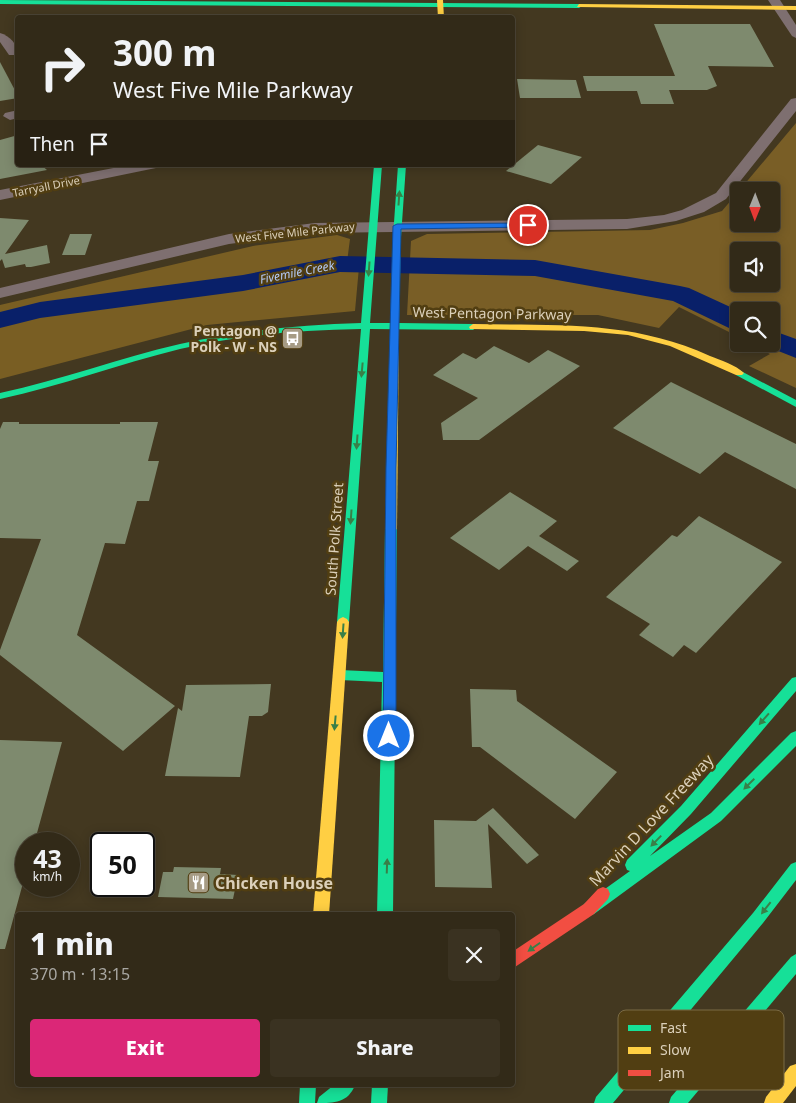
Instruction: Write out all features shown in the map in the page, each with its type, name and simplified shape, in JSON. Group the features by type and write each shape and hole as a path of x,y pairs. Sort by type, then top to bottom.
{"main road":[{"path":"440,0 441,15"},
{"path":"722,0 789,5"},
{"path":"0,2 227,2 350,5 568,3 789,5"},
{"path":"387,15 392,11 420,3"},
{"path":"350,5 376,10 382,15"},
{"name":"South Polk Street","path":"321,912 359,468 370,243 378,167"},
{"path":"385,912 389,809 390,677 387,468 395,326 397,226 402,167"},
{"name":"West Pentagon Parkway","path":"0,396 50,385 178,347 232,335 286,329 395,326 573,328 628,333 676,345 702,355 796,404"},
{"path":"340,675 390,677"},
{"name":"Marvin D Love Freeway","path":"515,960 589,909 686,810 796,682"},
{"path":"589,909 716,817 796,737"},
{"path":"680,1010 758,918 796,869"},
{"path":"755,1010 796,962"},
{"path":"784,1088 796,1072"},
{"path":"602,1103 618,1084"},
{"path":"307,1103 308,1087"},
{"path":"325,1103 345,1087"},
{"path":"379,1103 380,1087"},
{"path":"677,1103 688,1090"},
{"path":"772,1103 782,1090"}],"street":[{"path":"789,5 796,34"},
{"path":"0,37 6,40 15,50"},
{"path":"0,54 15,51"},
{"name":"West Five Mile Parkway","path":"0,293 229,239 315,228 627,224 662,221 689,214 707,206 721,196 796,102"},
{"name":"Tarryall Drive","path":"0,195 140,167"}],"shaded area":[{"path":"796,123 796,388 749,366 770,354 766,352 780,352 780,302 730,302 730,332 679,307 659,328 598,315 407,315 411,241 427,234 650,230 683,223 722,211 730,201 730,232 780,232 780,182 746,182"},
{"path":"337,235 350,239 346,270 359,267 355,311 207,325 0,379 0,305 253,246"}],"building":[{"path":"654,24 750,24 774,67 708,66 717,86 707,90 669,90 674,104 641,104 637,91 587,91 583,76 675,76"},
{"path":"0,62 15,90 15,98 0,101"},
{"path":"517,79 576,80 581,98 520,98"},
{"path":"15,136 15,167 43,167 47,170 0,179 0,140"},
{"path":"538,145 582,157 551,184 506,171 511,167 515,167 515,164"},
{"path":"0,218 29,220 5,254 47,245 50,263 31,267 26,267 25,264 5,268 2,259 0,261"},
{"path":"70,234 92,234 85,255 62,255"},
{"path":"494,346 529,363 548,350 580,366 479,440 443,440 441,423 478,398 433,375 463,353 476,359"},
{"path":"671,382 796,444 796,489 725,452 700,474 613,428"},
{"path":"3,422 19,422 19,424 120,424 120,422 158,422 148,461 159,461 149,501 137,501 125,544 105,543 77,635 175,706 123,751 0,655 0,650 41,539 0,538 0,429"},
{"path":"510,492 557,521 539,536 579,561 567,571 528,546 499,570 450,538"},
{"path":"699,516 782,562 696,653 684,645 673,657 639,635 650,624 606,597 672,535 677,537"},
{"path":"271,684 268,712 262,716 249,716 240,777 165,776 178,708 182,711 186,685"},
{"path":"470,689 516,690 517,701 617,772 575,819 480,747 472,747"},
{"path":"0,740 62,742 37,832 15,832 15,897 19,897 5,949 0,949"},
{"path":"493,808 539,855 527,864 488,824 492,888 435,887 434,820 476,821"},
{"name":"Chicken House","path":"174,867 221,868 220,874 238,875 233,899 158,897 163,872 173,872"}],"waterway":[{"name":"Fivemile Creek","path":"0,320 40,310 243,283 340,264 535,268 680,294 730,318"},
{"name":"Fivemile Creek","path":"780,342 796,349"}],"traffic: fast":[{"path":"0,2 579,6"},
{"path":"343,622 378,167"},
{"path":"395,322 397,237 402,167"},
{"path":"0,396 52,384 179,347 238,335 338,326 473,327"},
{"path":"739,373 796,404"},
{"path":"385,912 391,529"},
{"path":"340,675 390,677"},
{"path":"632,865 686,810 796,682"},
{"path":"589,909 716,817 796,737"},
{"path":"680,1010 758,918 796,869"},
{"path":"755,1010 796,962"},
{"path":"602,1103 618,1084"},
{"path":"307,1103 308,1087"},
{"path":"325,1103 345,1087"},
{"path":"379,1103 380,1087"},
{"path":"677,1103 688,1090"}],"traffic: slow":[{"path":"440,0 441,15"},
{"path":"579,6 796,8"},
{"path":"391,529 395,322"},
{"path":"473,327 562,327 628,333 673,344 695,352 739,373"},
{"path":"321,912 343,622"},
{"path":"784,1088 796,1072"},
{"path":"772,1103 782,1090"}],"traffic: jam":[{"path":"515,960 589,909 603,894"}],"place":[{"name":"Pentagon @ Polk - W - NS","path":"293,338"},
{"name":"Chicken House","path":"199,883"}],"route":[{"path":"389,736 391,468 398,259 397,226 528,225"}]}
